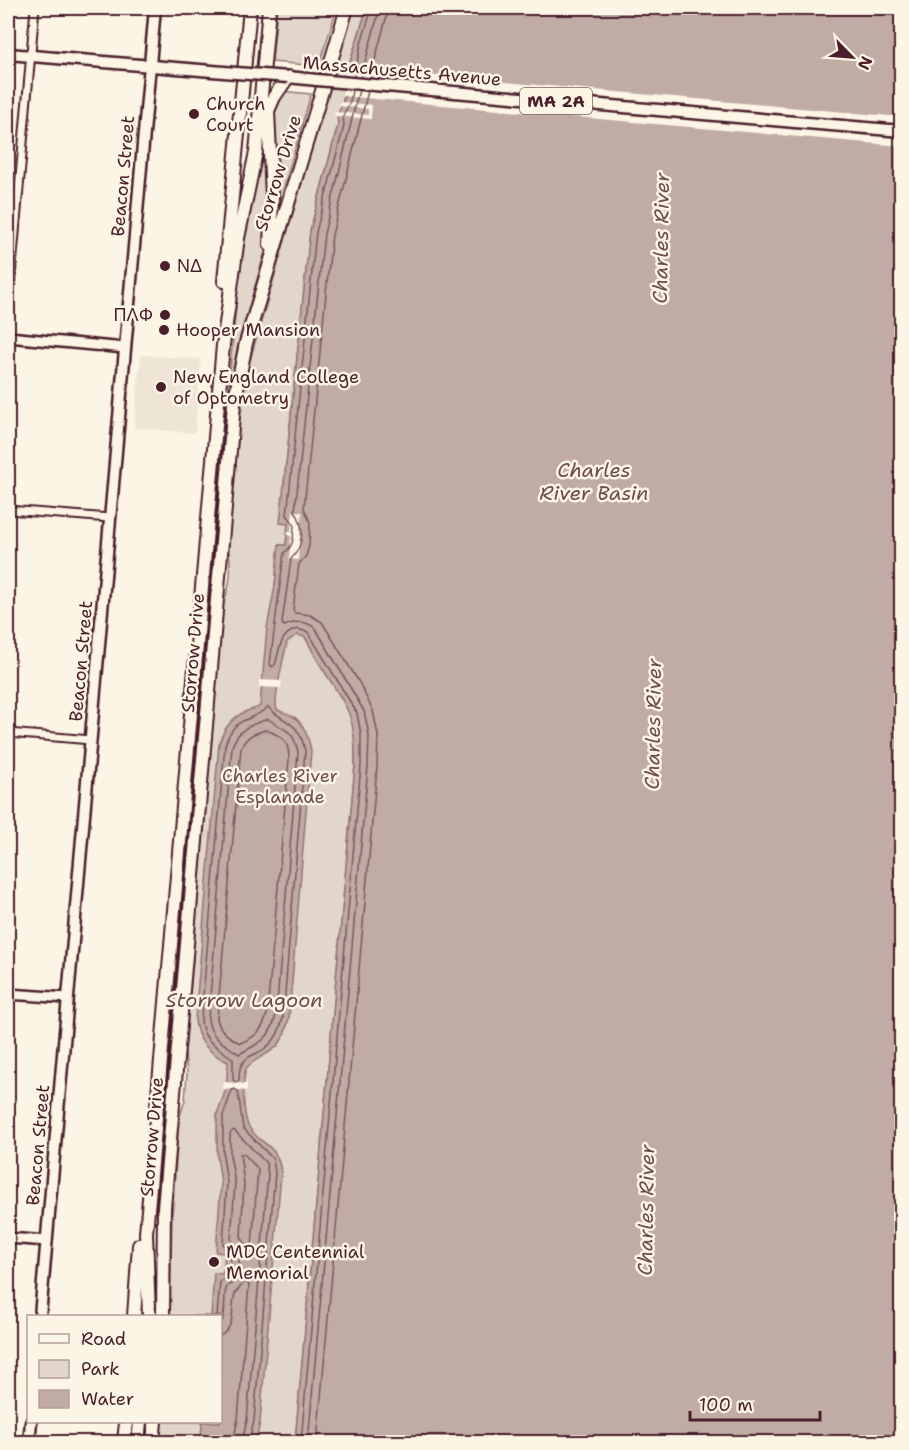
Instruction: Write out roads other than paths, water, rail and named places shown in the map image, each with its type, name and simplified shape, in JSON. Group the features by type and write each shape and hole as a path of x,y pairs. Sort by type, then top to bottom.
{"highway":[{"path":"223,345 222,303 250,8"},
{"name":"Storrow Drive","path":"148,1315 146,1233 223,345 238,238 256,152 269,8"},
{"name":"Storrow Drive","path":"163,1315 164,1208 230,435 242,358 347,8"},
{"path":"269,264 272,218 269,108 288,77"},
{"path":"134,1315 140,1236 150,1188"},
{"path":"124,1443 126,1423"},
{"path":"138,1443 140,1423"},
{"path":"153,1443 154,1423"}],"main road":[{"name":"Beacon Street","path":"40,1315 155,8"},
{"name":"Massachusetts Avenue","path":"8,54 902,131"},
{"path":"8,337 125,348"},
{"path":"8,994 68,998"},
{"path":"8,1238 47,1241"},
{"path":"29,1443 31,1423"}],"street":[{"path":"8,312 35,8"},
{"path":"8,510 110,518"},
{"path":"8,733 91,740"}],"water":[{"name":"Charles River Basin","path":"367,8 901,8 901,1442 295,1442 355,765 354,734 348,712 305,637 297,635 287,642 277,687 276,704 278,710 295,717 302,725 311,751 289,1018 279,1044 248,1066 244,1081 244,1106 248,1125 257,1137 272,1149 281,1173 260,1422 254,1442 201,1442 202,1423 222,1423 222,1315 211,1315 214,1273 223,1274 225,1253 216,1252 221,1183 217,1156 217,1114 226,1089 228,1062 215,1055 201,1040 195,1019 219,744 233,720 260,706 267,628 275,586 279,545 286,545 288,524 280,523 310,231 338,125 337,116 345,97 350,62"}],"place":[{"name":"Church Court","path":"194,114"},
{"name":"ΝΔ","path":"165,266"},
{"name":"ΠΛΦ","path":"165,315"},
{"name":"Hooper Mansion","path":"164,330"},
{"name":"New England College of Optometry","path":"161,387"},
{"name":"MDC Centennial Memorial","path":"214,1262"}],"water label":[{"name":"Charles River","path":"661,238"},
{"name":"Charles River","path":"653,724"},
{"name":"Storrow Lagoon","path":"244,1000"},
{"name":"Charles River","path":"646,1210"}],"park label":[{"name":"Charles River Esplanade","path":"280,786"}]}
